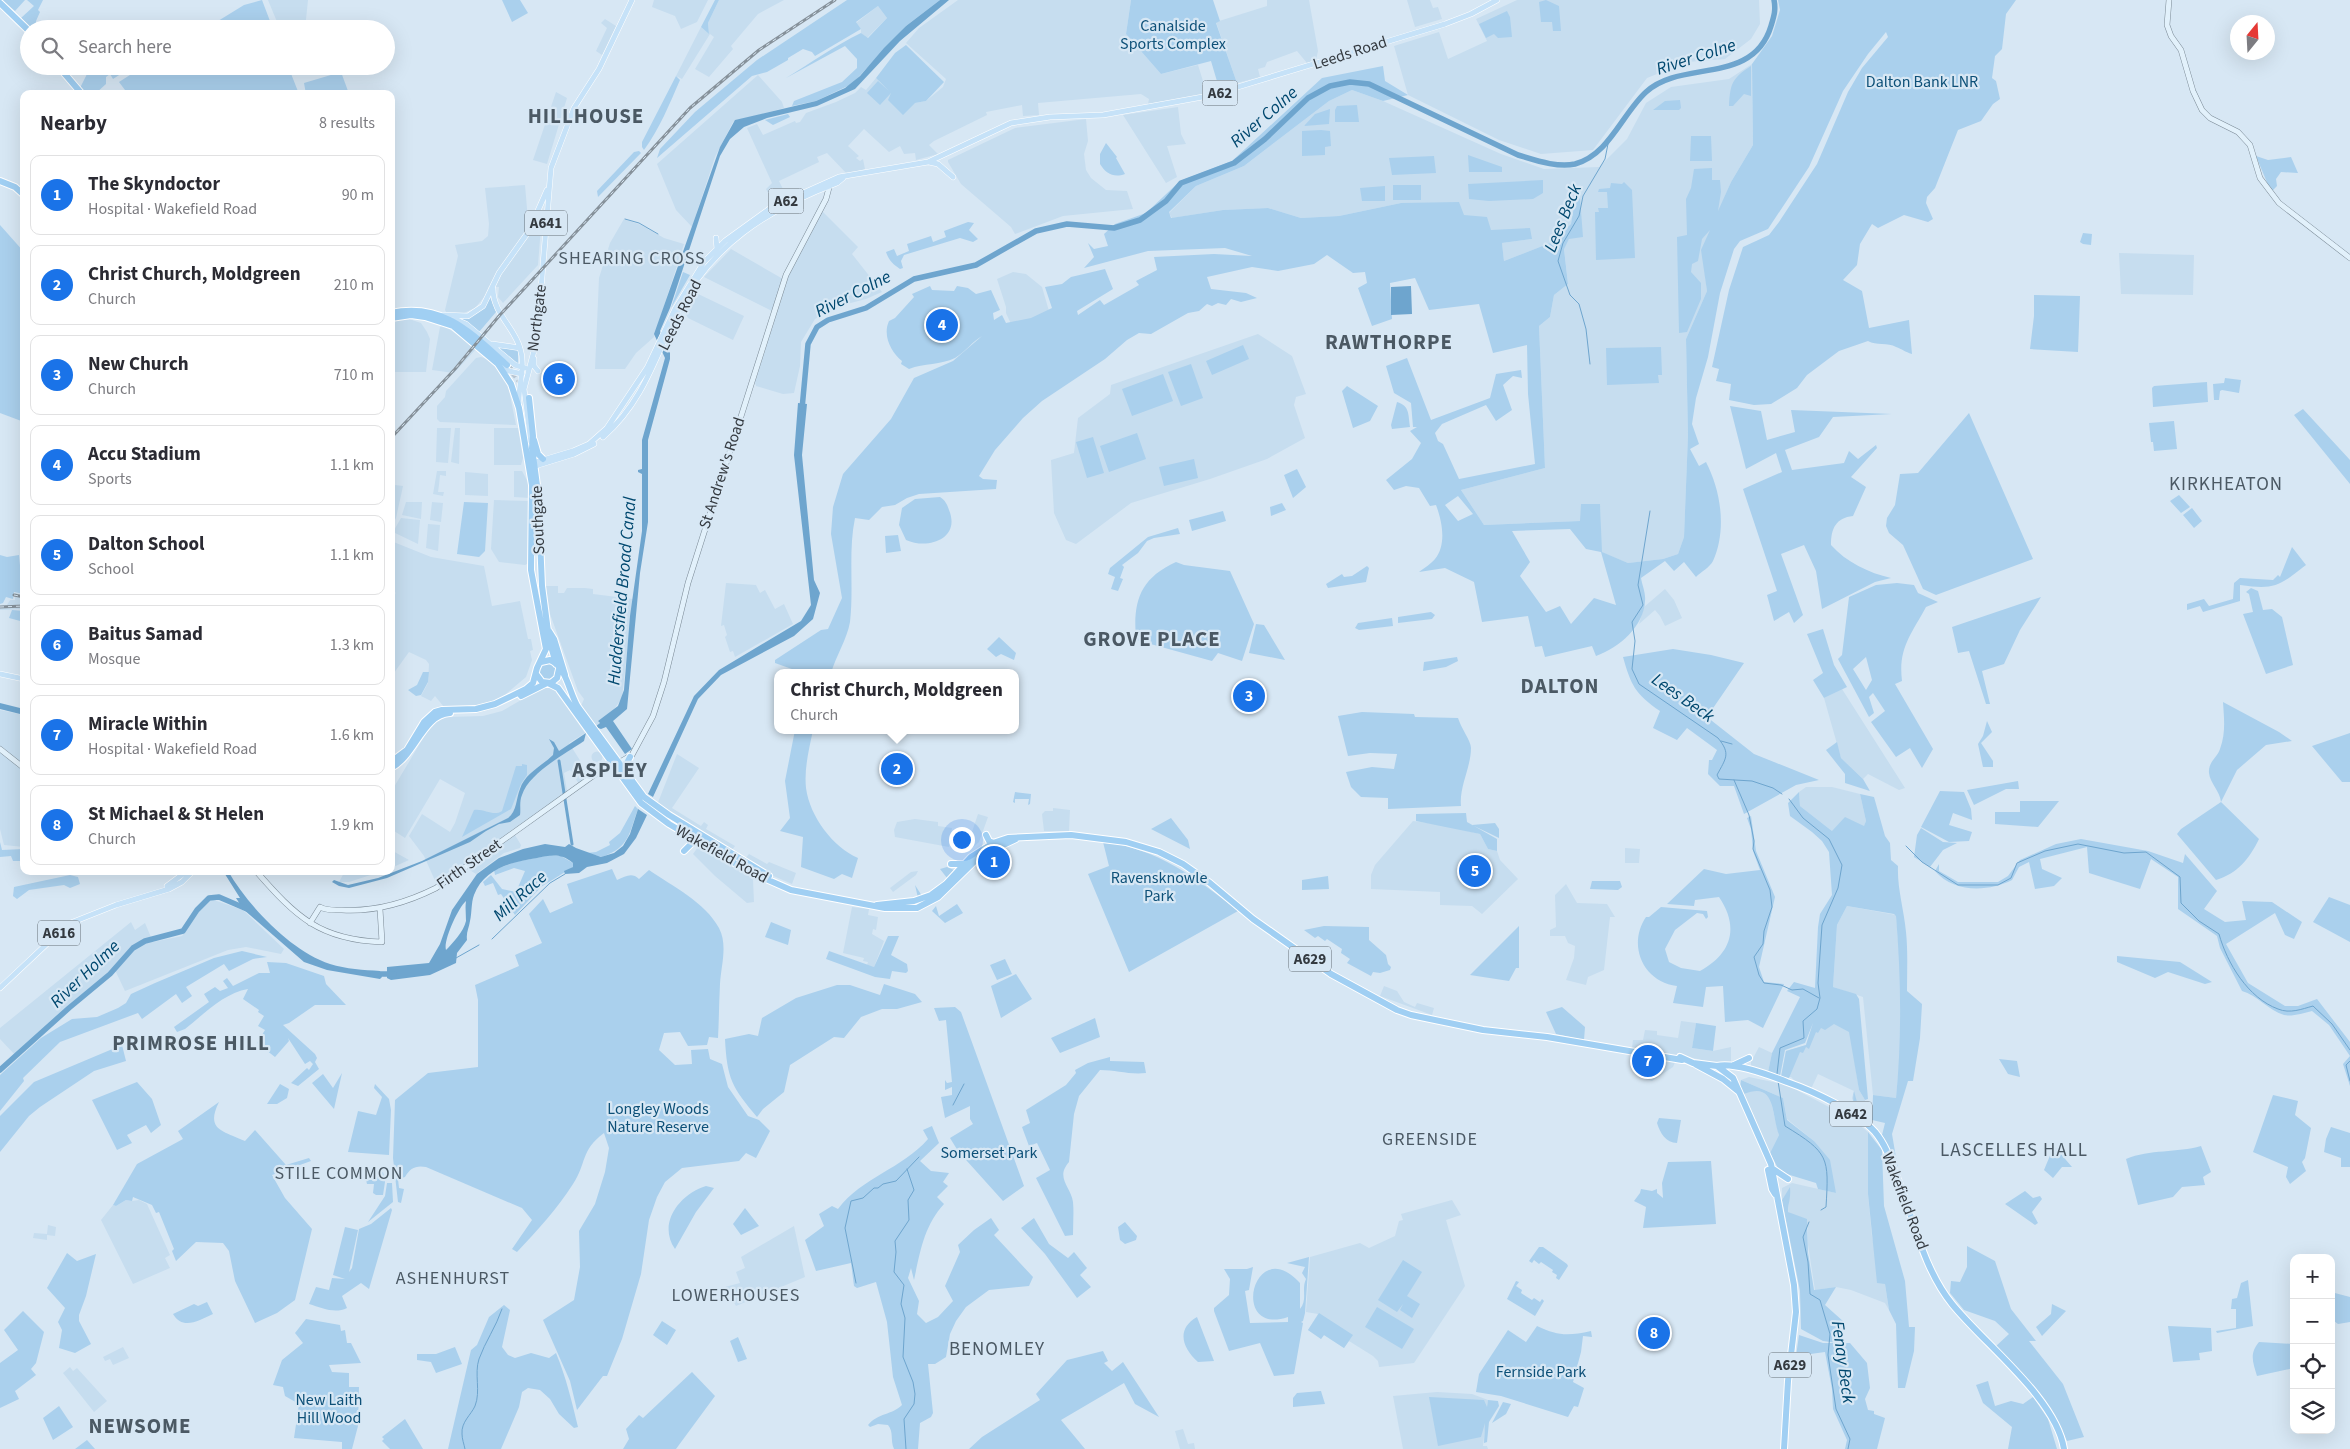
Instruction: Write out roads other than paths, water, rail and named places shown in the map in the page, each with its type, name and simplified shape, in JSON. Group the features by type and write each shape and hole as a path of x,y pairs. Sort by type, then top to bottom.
{"highway":[{"path":"0,3 20,22"},
{"path":"66,75 79,90"},
{"path":"0,182 15,187 20,192"},
{"path":"395,312 415,310 440,314 470,332 507,365"},
{"name":"Southgate","path":"395,318 416,316 445,322 462,332 498,364 511,384 519,408 538,495 540,573 549,639 557,666"},
{"path":"529,398 533,436 538,454 543,459"},
{"path":"532,448 533,436"},
{"name":"Southgate","path":"532,448 532,568 546,644 545,653 540,662"},
{"path":"539,542 535,548 532,568 540,573"},
{"path":"549,631 554,639 567,681"},
{"path":"395,759 406,750 424,722 433,714 442,710 476,709 495,704 532,684 540,662 550,660 557,666 557,678 507,703 480,712 446,713 437,717 428,725 409,754 395,765"},
{"name":"A629","path":"557,666 567,681 570,692 578,707 614,764 626,773 643,800"},
{"path":"536,674 540,680 548,683"},
{"name":"A629","path":"548,683 558,688 614,764 643,800 652,808"},
{"path":"626,773 626,765 630,756"},
{"name":"Wakefield Road","path":"652,808 669,815 758,871 797,890"},
{"name":"Wakefield Road","path":"652,808 687,835 755,875 791,890 852,898 859,902 898,909 938,897 978,857 1016,838"},
{"path":"669,815 672,820 685,829 687,835"},
{"path":"986,835 989,842 993,843"},
{"name":"Wakefield Road","path":"877,904 915,904 937,892 971,857 993,843 1008,838 1071,835 1135,844 1183,864 1244,910 1253,914 1331,974 1397,1010 1462,1026 1548,1041 1553,1040 1667,1057 1674,1056 1682,1060 1714,1068 1733,1066 1781,1080 1851,1113 1874,1131 1886,1150 1921,1245 1945,1293 1969,1323 2040,1401 2058,1430 2064,1449"},
{"path":"684,851 692,843 700,842"},
{"path":"951,864 963,864"},
{"path":"1733,1066 1749,1058"},
{"name":"A629","path":"1714,1068 1735,1081 1738,1092 1772,1168 1775,1194 1794,1286 1796,1312 1788,1381 1784,1449"},
{"name":"A629","path":"1714,1068 1738,1092"},
{"path":"1735,1081 1743,1070"},
{"name":"Wakefield Road","path":"1724,1073 1743,1070"},
{"name":"A629","path":"1724,1073 1738,1092"},
{"name":"A629","path":"1767,1156 1771,1186 1775,1194"},
{"path":"1772,1168 1788,1179"}],"main road":[{"name":"A641","path":"440,314 458,317 470,315 483,306 504,266 529,231 549,185 554,158 571,116 599,69 632,0"},
{"name":"Leeds Road","path":"668,328 703,271 730,244 774,211 830,184 839,177 843,178 928,162 1020,120 1092,114 1104,111 1110,113 1208,96 1445,24 1497,0"},
{"path":"2169,0 2167,25 2171,36 2182,50 2193,91 2202,110 2210,118 2238,132 2250,145 2256,168 2271,195 2278,203 2350,258"},
{"path":"928,162 938,164 953,178"},
{"name":"Leeds Road","path":"533,466 586,449 612,429 646,381 668,328 698,272 716,249 764,211 830,184"},
{"name":"St Andrew's Road","path":"630,756 639,745 664,682 688,583 786,275 826,199 830,184"},
{"name":"Northgate","path":"525,371 537,331 549,185"},
{"path":"716,238 716,249"},
{"path":"493,287 498,311 521,349 526,353 532,352 534,365 538,371"},
{"path":"440,314 466,324 515,365 525,371"},
{"path":"489,343 521,349"},
{"path":"521,349 525,371"},
{"name":"Leeds Road","path":"533,466 543,459 573,451 599,436 614,420 659,349"},
{"path":"498,364 509,372 525,371"},
{"name":"Southgate","path":"519,408 518,389 525,371"},
{"name":"Southgate","path":"525,371 524,399 532,448"},
{"path":"0,674 20,678"},
{"path":"0,749 20,765"},
{"path":"614,764 630,756"},
{"name":"Firth Street","path":"310,923 320,907 325,910 354,911 380,909 408,901 436,888 602,770 614,764"},
{"name":"A616","path":"165,889 182,875"},
{"name":"A616","path":"0,988 68,924 144,895 179,884 183,875"},
{"path":"260,875 274,891 310,923 323,931 339,937 355,941 382,942 380,909"}],"waterway":[{"name":"River Colne","path":"802,409 808,344 817,327 828,320 866,308 914,279 976,265 1036,231 1067,224 1114,228 1140,220 1166,201 1181,183 1234,163 1265,139 1308,98 1330,86 1350,82 1369,84 1518,155 1554,164 1575,164 1597,152 1614,133 1637,101 1661,82 1678,76 1733,65 1749,57 1762,45 1771,26 1775,7 1774,0"},
{"name":"Lees Beck","path":"1590,364 1586,329 1579,304 1570,295 1558,261 1563,243 1579,216 1583,196 1605,159 1609,139"},
{"path":"625,219 639,223 658,234"},
{"name":"Lees Beck","path":"1650,511 1638,585 1643,605 1632,622 1635,641 1632,669 1639,684 1718,738 1722,743 1726,756 1717,775 1719,779 1752,781 1773,788 1782,794"},
{"name":"Lees Beck","path":"1721,741 1732,744"},
{"path":"559,761 572,844"},
{"path":"1734,780 1749,815 1754,841 1753,849 1770,890 1772,907 1764,931 1763,944 1754,957 1759,975 1764,983 1781,985 1792,990 1803,989 1819,998"},
{"name":"Fenay Beck","path":"1777,1074 1780,1048 1804,1038 1803,1021 1817,1009 1820,998 1818,983 1822,925 1838,888 1842,865 1829,839 1803,818 1789,799"},
{"path":"1906,846 1922,862 1958,885 1998,885 2011,878 2017,863 2045,851 2078,844 2124,853 2146,852 2180,877 2181,903 2199,921 2219,934 2233,968 2257,997 2267,1004 2287,1011 2296,1011 2313,1006 2332,1024 2350,1050"},
{"name":"Mill Race","path":"492,939 550,883 565,874"},
{"name":"River Holme","path":"0,1070 110,974 133,948 145,941 183,931 197,910 209,898 219,897 247,909"},
{"name":"Mill Race","path":"456,958 479,945"},
{"name":"River Colne","path":"373,974 394,974"},
{"path":"2350,1061 2346,1065 2350,1081"},
{"name":"Fenay Beck","path":"1778,1081 1785,1126 1810,1143 1823,1158 1826,1167 1827,1190 1826,1207 1821,1210"},
{"path":"953,1105 964,1084"},
{"path":"856,1283 845,1228 851,1201 863,1198 874,1188 896,1181 919,1157"},
{"path":"906,1449 904,1419 914,1404 915,1394 913,1382 903,1357 905,1318 901,1304 904,1285 894,1272 895,1241 909,1220 908,1200 914,1190 907,1169"},
{"name":"Fenay Beck","path":"1809,1222 1803,1237 1808,1262 1810,1294 1820,1300 1830,1334 1828,1355 1836,1409 1850,1439 1848,1449"},
{"path":"465,1449 462,1430 477,1400 479,1359 502,1309"}],"tunnel":[{"path":"507,365 523,385"}],"railway":[{"path":"395,434 455,369 499,316 690,108 759,50 835,0"},
{"path":"14,595 20,596"},
{"path":"0,607 20,606"}],"place":[{"name":"Accu Stadium","path":"942,325"},
{"name":"Baitus Samad","path":"559,379"},
{"name":"New Church","path":"1249,696"},
{"name":"Christ Church, Moldgreen","path":"897,769"},
{"name":"The Skyndoctor","path":"994,862"},
{"name":"Dalton School","path":"1475,871"},
{"name":"Miracle Within","path":"1648,1061"},
{"name":"St Michael & St Helen","path":"1654,1333"}],"district":[{"name":"HILLHOUSE","path":"586,116"},
{"name":"SHEARING CROSS","path":"632,258"},
{"name":"RAWTHORPE","path":"1389,342"},
{"name":"KIRKHEATON","path":"2226,484"},
{"name":"GROVE PLACE","path":"1152,639"},
{"name":"DALTON","path":"1560,686"},
{"name":"ASPLEY","path":"610,770"},
{"name":"PRIMROSE HILL","path":"191,1043"},
{"name":"GREENSIDE","path":"1430,1139"},
{"name":"LASCELLES HALL","path":"2014,1150"},
{"name":"STILE COMMON","path":"339,1173"},
{"name":"ASHENHURST","path":"453,1278"},
{"name":"LOWERHOUSES","path":"736,1295"},
{"name":"BENOMLEY","path":"997,1349"},
{"name":"NEWSOME","path":"140,1426"}],"park label":[{"name":"Canalside Sports Complex","path":"1173,35"},
{"name":"Dalton Bank LNR","path":"1922,82"},
{"name":"Ravensknowle Park","path":"1159,887"},
{"name":"Longley Woods Nature Reserve","path":"658,1118"},
{"name":"Somerset Park","path":"989,1153"},
{"name":"Fernside Park","path":"1541,1372"},
{"name":"New Laith Hill Wood","path":"329,1409"}],"water label":[{"name":"Huddersfield Broad Canal","path":"622,591"}]}
